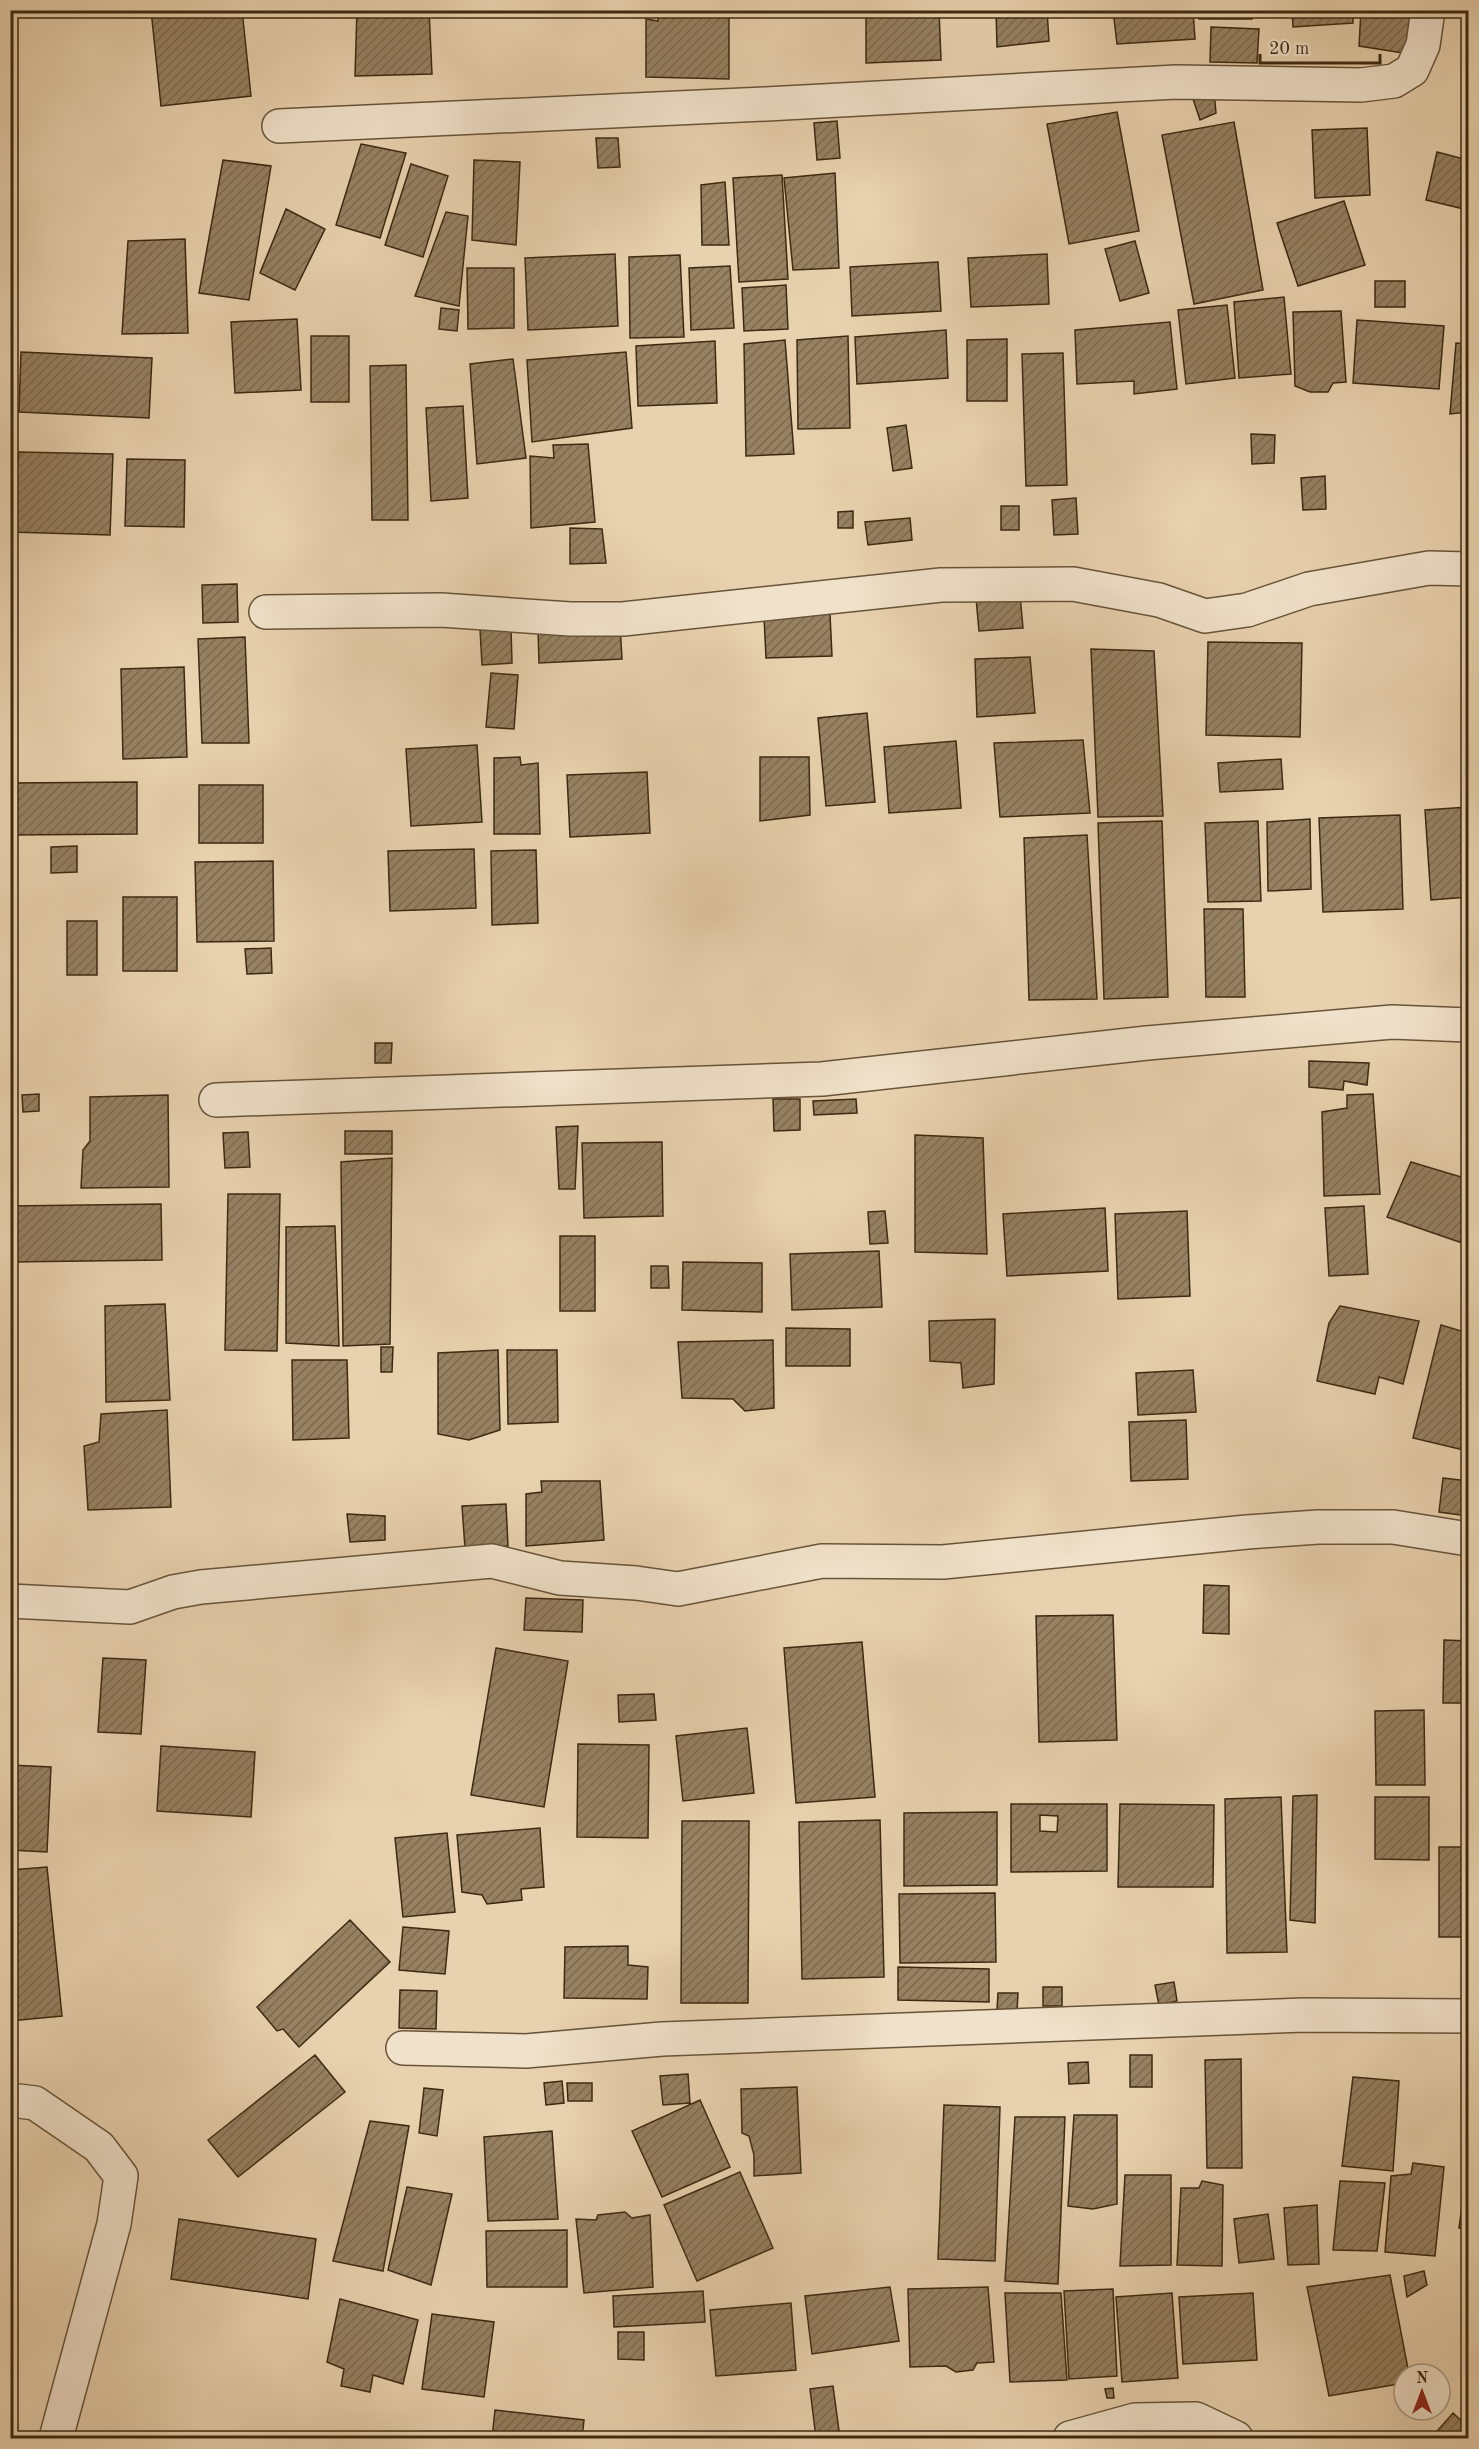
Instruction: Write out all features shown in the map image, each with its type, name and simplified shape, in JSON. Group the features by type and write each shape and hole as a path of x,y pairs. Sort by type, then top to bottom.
{"street":[{"path":"279,126 766,105 1176,82 1361,85 1394,81 1412,70 1423,45 1428,10"},
{"path":"266,612 441,610 570,619 623,619 941,585 1073,584 1159,600 1205,615 1247,610 1309,589 1418,569 1468,569"},
{"path":"216,1100 822,1078 1147,1043 1392,1022 1468,1025"},
{"path":"10,1601 130,1607 173,1592 201,1587 492,1561 560,1578 636,1583 678,1589 822,1561 943,1562 1282,1529 1393,1527 1468,1539"},
{"path":"403,2048 526,2051 662,2039 1304,2015 1468,2016"},
{"path":"10,2100 35,2103 45,2109 99,2147 121,2176 114,2224 56,2439"},
{"path":"1070,2439 1135,2420 1196,2419 1236,2439"}],"building":[{"path":"151,10 242,10 251,96 161,106"},
{"path":"357,10 429,10 432,74 355,76"},
{"path":"658,10 729,10 729,79 646,77 646,19 658,21"},
{"path":"866,10 939,10 941,60 866,63"},
{"path":"996,10 1047,10 1049,41 997,47"},
{"path":"1113,10 1193,10 1195,39 1117,44"},
{"path":"1198,10 1252,10 1252,19 1199,19"},
{"path":"1292,10 1353,10 1353,23 1293,27"},
{"path":"1361,10 1416,10 1409,54 1359,46"},
{"path":"1211,27 1259,29 1257,63 1210,62"},
{"path":"1214,91 1216,113 1200,120 1191,93"},
{"path":"1117,112 1139,231 1069,244 1047,124"},
{"path":"837,121 840,158 817,160 814,123"},
{"path":"1234,122 1263,290 1194,304 1162,135"},
{"path":"1367,128 1370,195 1315,198 1312,130"},
{"path":"596,138 618,138 620,167 598,168"},
{"path":"361,144 406,153 380,238 336,225"},
{"path":"1437,152 1468,160 1468,210 1426,200"},
{"path":"223,160 271,166 249,300 199,293"},
{"path":"474,160 520,162 516,245 472,240"},
{"path":"411,164 448,176 423,257 385,245"},
{"path":"835,173 839,268 793,270 784,178"},
{"path":"782,175 788,279 739,282 733,178"},
{"path":"725,182 729,245 702,245 701,185"},
{"path":"1344,201 1365,265 1298,286 1277,223"},
{"path":"286,209 325,229 295,290 260,273"},
{"path":"446,212 468,216 459,306 415,296"},
{"path":"185,239 188,333 122,334 128,241"},
{"path":"1135,241 1149,293 1120,301 1105,249"},
{"path":"615,254 618,326 528,330 525,258"},
{"path":"1047,254 1049,304 971,307 968,258"},
{"path":"680,255 684,337 630,338 629,257"},
{"path":"938,262 941,311 852,316 850,267"},
{"path":"730,266 734,328 691,330 689,268"},
{"path":"467,268 514,268 514,328 468,329"},
{"path":"1375,281 1405,281 1405,307 1375,307"},
{"path":"786,285 788,329 744,331 742,288"},
{"path":"1284,297 1291,374 1239,378 1234,302"},
{"path":"1227,305 1235,378 1186,384 1178,310"},
{"path":"441,308 459,310 457,331 439,329"},
{"path":"1341,311 1346,382 1333,383 1328,392 1310,392 1295,386 1293,312"},
{"path":"297,319 301,390 235,393 231,322"},
{"path":"1357,320 1444,326 1439,389 1353,383"},
{"path":"1170,322 1177,389 1134,394 1134,381 1077,384 1075,330"},
{"path":"946,330 948,378 857,384 855,337"},
{"path":"311,336 349,336 349,402 311,402"},
{"path":"848,336 850,428 798,429 797,340"},
{"path":"1007,339 1007,401 967,401 967,340"},
{"path":"785,340 794,454 746,456 744,344"},
{"path":"715,341 717,403 638,406 636,346"},
{"path":"1456,343 1468,344 1468,430 1467,412 1450,414"},
{"path":"21,352 152,358 149,418 19,412"},
{"path":"626,352 632,428 532,442 527,360"},
{"path":"1063,353 1067,485 1026,486 1022,354"},
{"path":"513,359 526,458 477,464 470,364"},
{"path":"406,365 408,520 372,520 370,366"},
{"path":"463,406 468,498 431,501 426,408"},
{"path":"906,425 912,468 893,471 887,428"},
{"path":"1251,434 1275,435 1274,463 1252,464"},
{"path":"588,444 595,522 531,528 530,456 554,458 553,445"},
{"path":"19,452 113,454 110,535 10,532 10,469 17,469"},
{"path":"127,459 185,460 184,527 125,526"},
{"path":"1325,476 1326,509 1303,510 1301,478"},
{"path":"1076,498 1078,534 1054,535 1052,500"},
{"path":"1001,506 1019,506 1019,530 1001,530"},
{"path":"853,511 853,528 838,528 838,512"},
{"path":"910,518 912,540 868,545 865,522"},
{"path":"570,528 602,529 606,563 570,564"},
{"path":"237,584 238,622 203,623 202,585"},
{"path":"1020,595 1023,628 979,631 976,598"},
{"path":"830,614 832,656 766,658 764,616"},
{"path":"620,625 622,659 539,663 538,629"},
{"path":"511,628 512,663 482,665 480,629"},
{"path":"245,637 249,743 202,743 198,639"},
{"path":"1208,642 1302,643 1300,737 1206,735"},
{"path":"1091,649 1154,651 1163,816 1098,817"},
{"path":"1030,657 1035,713 977,717 975,659"},
{"path":"184,667 187,757 123,759 121,669"},
{"path":"491,673 518,675 514,729 486,727"},
{"path":"867,713 875,802 826,806 818,718"},
{"path":"1083,740 1090,813 1000,817 994,743"},
{"path":"956,741 961,808 889,813 884,747"},
{"path":"477,745 482,822 411,826 406,749"},
{"path":"520,757 521,765 538,763 540,834 494,834 494,758"},
{"path":"760,757 809,757 810,815 760,821"},
{"path":"1281,759 1283,789 1220,792 1218,763"},
{"path":"647,772 650,833 570,837 567,775"},
{"path":"137,782 137,834 10,835 10,783"},
{"path":"199,785 263,785 263,843 199,843"},
{"path":"1468,807 1468,897 1431,900 1425,810"},
{"path":"1400,815 1403,909 1323,912 1319,818"},
{"path":"1310,819 1311,889 1268,891 1267,822"},
{"path":"1162,821 1168,997 1104,999 1098,823"},
{"path":"1258,821 1261,901 1208,902 1205,823"},
{"path":"1087,835 1097,999 1029,1000 1024,838"},
{"path":"77,846 77,872 51,873 51,847"},
{"path":"474,849 476,908 390,911 388,851"},
{"path":"536,850 538,923 492,925 491,851"},
{"path":"273,861 274,941 197,942 195,862"},
{"path":"123,897 177,897 177,971 123,971"},
{"path":"1204,909 1243,909 1245,997 1206,997"},
{"path":"67,921 97,921 97,975 67,975"},
{"path":"271,948 272,973 247,974 245,949"},
{"path":"375,1043 392,1043 391,1063 375,1063"},
{"path":"1309,1061 1369,1063 1367,1085 1344,1081 1343,1090 1309,1087"},
{"path":"39,1094 39,1111 23,1112 22,1095"},
{"path":"1373,1094 1380,1194 1324,1196 1322,1112 1347,1108 1347,1095"},
{"path":"168,1095 169,1187 81,1188 83,1150 90,1141 90,1097"},
{"path":"773,1099 800,1099 800,1130 774,1131"},
{"path":"856,1099 857,1113 814,1115 813,1101"},
{"path":"578,1126 575,1189 559,1189 556,1127"},
{"path":"345,1131 392,1131 392,1154 345,1154"},
{"path":"248,1132 250,1167 225,1168 223,1133"},
{"path":"915,1135 983,1138 987,1254 915,1252"},
{"path":"662,1142 663,1216 584,1218 582,1143"},
{"path":"392,1158 390,1344 343,1346 341,1162"},
{"path":"1411,1162 1468,1179 1468,1233 1465,1244 1387,1217"},
{"path":"228,1194 280,1194 277,1351 225,1350"},
{"path":"161,1204 162,1260 10,1262 10,1206"},
{"path":"1364,1206 1368,1274 1329,1276 1325,1208"},
{"path":"1105,1208 1108,1271 1007,1276 1003,1214"},
{"path":"885,1211 888,1243 870,1244 868,1212"},
{"path":"1187,1211 1190,1296 1118,1299 1115,1214"},
{"path":"335,1226 339,1346 286,1343 286,1227"},
{"path":"560,1236 595,1236 595,1311 560,1311"},
{"path":"879,1251 882,1307 792,1310 790,1254"},
{"path":"683,1262 762,1263 762,1312 682,1310"},
{"path":"651,1266 668,1266 669,1288 651,1288"},
{"path":"165,1304 170,1400 106,1402 105,1306"},
{"path":"1340,1306 1419,1321 1403,1384 1379,1377 1375,1394 1317,1381 1329,1323"},
{"path":"995,1319 994,1384 963,1388 961,1363 930,1361 929,1321"},
{"path":"1441,1325 1468,1333 1468,1451 1413,1438"},
{"path":"786,1328 850,1329 850,1366 786,1366"},
{"path":"773,1340 774,1408 745,1411 733,1399 682,1398 678,1342"},
{"path":"381,1347 393,1347 392,1372 381,1372"},
{"path":"498,1350 500,1430 469,1440 438,1434 438,1353"},
{"path":"507,1350 557,1350 558,1422 508,1424"},
{"path":"292,1360 347,1360 349,1438 293,1440"},
{"path":"1193,1370 1196,1412 1138,1415 1136,1373"},
{"path":"167,1410 171,1507 88,1510 84,1446 99,1442 101,1414"},
{"path":"1186,1420 1188,1479 1131,1481 1129,1422"},
{"path":"1443,1478 1468,1481 1468,1516 1439,1512"},
{"path":"541,1481 600,1481 604,1540 526,1546 526,1494 542,1492"},
{"path":"506,1504 508,1546 465,1548 462,1506"},
{"path":"347,1514 385,1516 385,1540 350,1542"},
{"path":"1204,1585 1229,1586 1229,1634 1203,1633"},
{"path":"526,1598 583,1600 582,1632 524,1630"},
{"path":"1113,1615 1117,1740 1039,1742 1036,1616"},
{"path":"1444,1640 1468,1641 1468,1703 1443,1703"},
{"path":"862,1642 875,1797 796,1803 784,1648"},
{"path":"496,1648 568,1661 544,1807 471,1795"},
{"path":"103,1658 146,1660 141,1734 98,1732"},
{"path":"654,1694 656,1720 619,1722 618,1695"},
{"path":"1424,1710 1425,1785 1376,1785 1375,1711"},
{"path":"747,1728 754,1793 683,1801 676,1736"},
{"path":"578,1744 649,1745 648,1838 577,1837"},
{"path":"161,1746 255,1752 251,1817 157,1811"},
{"path":"10,1765 51,1767 47,1852 10,1850"},
{"path":"1317,1795 1315,1923 1290,1920 1293,1796"},
{"path":"1281,1797 1287,1952 1227,1953 1225,1799"},
{"path":"1375,1797 1429,1797 1429,1860 1375,1859"},
{"path":"1011,1804 1107,1804 1107,1871 1011,1872","holes":["1040,1815 1058,1816 1057,1832 1040,1831"]},
{"path":"1120,1804 1214,1805 1213,1887 1118,1887"},
{"path":"997,1812 997,1885 904,1886 904,1813"},
{"path":"880,1820 884,1977 802,1979 799,1822"},
{"path":"682,1821 749,1821 748,2003 681,2003"},
{"path":"540,1828 544,1887 521,1889 522,1900 487,1904 482,1895 462,1892 457,1835"},
{"path":"447,1833 455,1912 403,1917 395,1838"},
{"path":"1439,1847 1468,1847 1468,1937 1439,1937"},
{"path":"47,1867 62,2016 10,2021 10,1870"},
{"path":"995,1893 996,1962 900,1963 899,1894"},
{"path":"350,1920 390,1962 299,2047 283,2029 277,2031 257,2007"},
{"path":"403,1927 449,1931 445,1974 399,1970"},
{"path":"628,1946 628,1965 648,1967 647,1999 564,1998 565,1947"},
{"path":"898,1967 989,1969 989,2002 898,2000"},
{"path":"1174,1982 1177,2001 1159,2005 1155,1985"},
{"path":"1043,1987 1062,1987 1062,2006 1043,2006"},
{"path":"400,1990 437,1991 436,2029 399,2028"},
{"path":"998,1993 1018,1993 1017,2011 997,2010"},
{"path":"315,2055 345,2092 238,2177 208,2140"},
{"path":"1130,2055 1152,2055 1152,2087 1130,2087"},
{"path":"1241,2059 1242,2168 1207,2168 1205,2060"},
{"path":"1088,2062 1089,2083 1069,2084 1068,2063"},
{"path":"688,2074 690,2103 663,2105 660,2076"},
{"path":"1353,2077 1399,2081 1393,2171 1342,2166"},
{"path":"562,2081 564,2103 546,2105 544,2083"},
{"path":"567,2083 592,2083 592,2101 568,2101"},
{"path":"797,2087 801,2173 754,2176 754,2155 749,2136 742,2133 741,2089"},
{"path":"424,2088 443,2090 437,2136 419,2133"},
{"path":"700,2100 730,2167 662,2197 632,2131"},
{"path":"944,2105 1000,2107 995,2261 938,2259"},
{"path":"1074,2115 1117,2115 1117,2204 1093,2209 1068,2206"},
{"path":"1015,2117 1065,2117 1058,2284 1005,2281"},
{"path":"370,2121 409,2126 383,2271 333,2261"},
{"path":"552,2131 558,2219 488,2221 484,2137"},
{"path":"1413,2163 1444,2167 1435,2256 1385,2252 1391,2176 1411,2174"},
{"path":"740,2172 773,2248 697,2281 664,2205"},
{"path":"1125,2175 1171,2175 1171,2265 1120,2266"},
{"path":"1466,2176 1468,2176 1468,2229 1459,2228"},
{"path":"1202,2181 1223,2185 1222,2266 1177,2265 1181,2188 1199,2188"},
{"path":"1340,2181 1385,2183 1377,2251 1333,2250"},
{"path":"407,2187 452,2194 431,2285 388,2270"},
{"path":"1317,2205 1319,2264 1288,2265 1284,2208"},
{"path":"625,2212 632,2218 650,2215 653,2287 584,2293 576,2219 596,2220 598,2215"},
{"path":"1268,2214 1274,2259 1239,2263 1234,2219"},
{"path":"179,2219 316,2239 308,2299 171,2279"},
{"path":"567,2230 567,2287 487,2287 486,2231"},
{"path":"1424,2271 1427,2285 1407,2297 1404,2276"},
{"path":"1390,2275 1407,2362 1392,2362 1392,2385 1329,2396 1307,2287"},
{"path":"890,2287 899,2341 812,2354 805,2296"},
{"path":"988,2287 994,2362 977,2363 973,2370 956,2372 946,2366 910,2367 908,2289"},
{"path":"1113,2289 1117,2376 1069,2379 1064,2291"},
{"path":"703,2291 705,2322 614,2327 613,2296"},
{"path":"1005,2293 1061,2293 1067,2380 1010,2382"},
{"path":"1172,2293 1178,2378 1122,2382 1116,2297"},
{"path":"1253,2293 1257,2360 1183,2364 1179,2297"},
{"path":"340,2299 418,2320 403,2384 373,2375 370,2392 341,2386 344,2369 327,2362"},
{"path":"791,2303 796,2370 716,2376 710,2310"},
{"path":"432,2314 494,2322 484,2397 422,2389"},
{"path":"618,2332 644,2332 644,2360 618,2359"},
{"path":"833,2386 840,2438 816,2438 810,2389"},
{"path":"1113,2388 1114,2398 1107,2398 1105,2389"},
{"path":"495,2410 584,2420 582,2438 492,2438"},
{"path":"1452,2414 1468,2427 1468,2438 1431,2438 1445,2422 1452,2422"}]}
